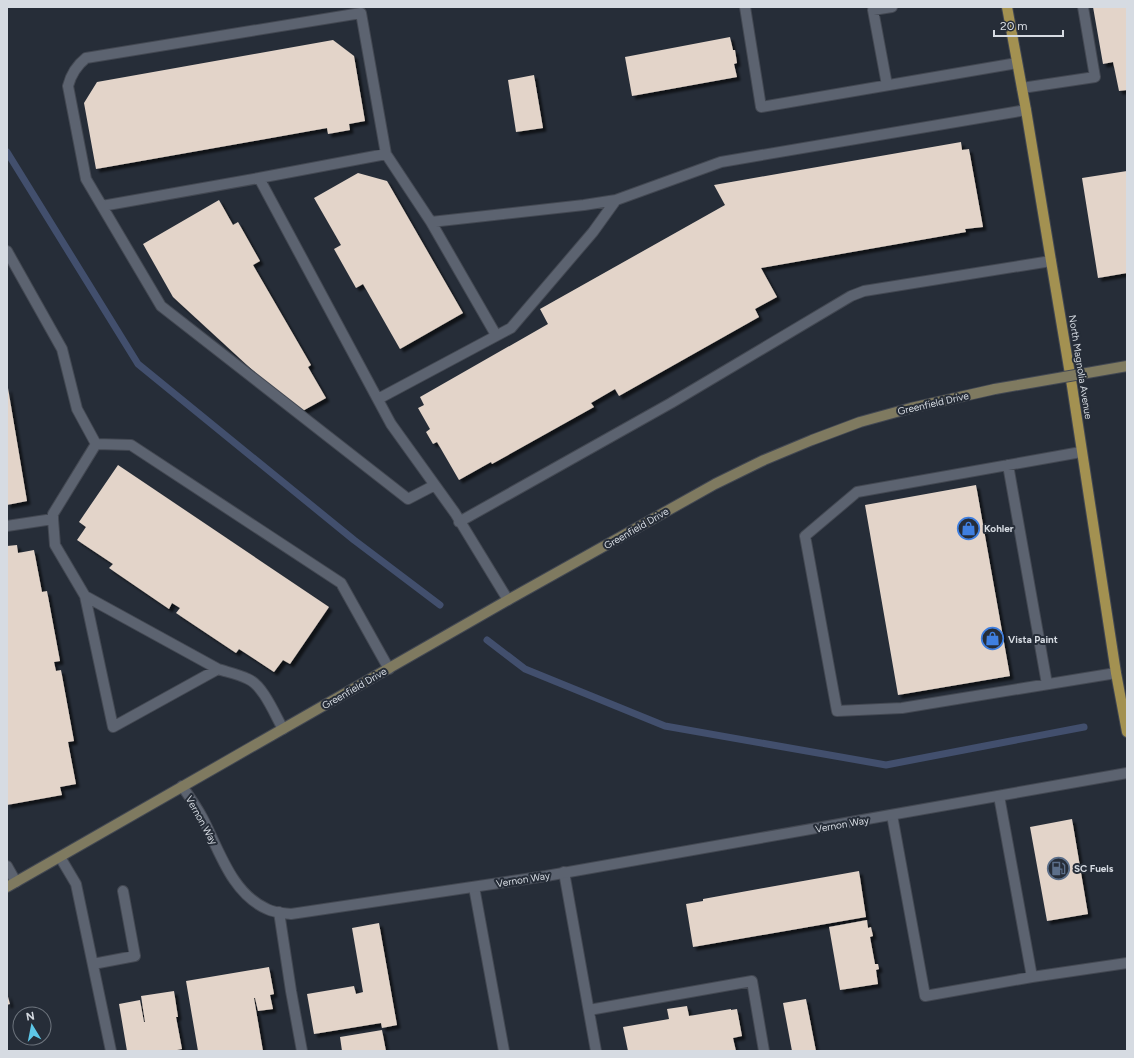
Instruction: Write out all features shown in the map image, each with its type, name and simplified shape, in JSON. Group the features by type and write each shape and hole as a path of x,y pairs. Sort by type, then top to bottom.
{"main road":[{"name":"North Magnolia Avenue","path":"1007,7 1026,110 1116,673 1127,732"},
{"name":"Greenfield Drive","path":"182,786 666,510 764,460 860,422 912,408 995,389 1127,366"},
{"name":"Vernon Way","path":"11,884 182,786"}],"street":[{"path":"745,7 761,107 1017,63"},
{"path":"887,85 873,10 892,7"},
{"path":"1022,88 1095,77 1083,7"},
{"path":"434,485 408,499 162,306 86,179 68,86 75,69 86,58 361,13 386,154 431,222 496,335"},
{"path":"431,222 616,200 721,162 1026,110"},
{"path":"102,206 386,154"},
{"path":"260,178 391,424 455,513 459,522 508,600"},
{"path":"378,399 511,328 593,232 616,200"},
{"path":"7,251 62,349 77,409 96,444"},
{"path":"459,522 671,403 851,296 864,292 1051,262"},
{"path":"96,444 53,514 53,519 55,544 85,596 113,727 218,669"},
{"path":"96,444 131,445 341,583 388,669"},
{"path":"1081,452 857,492 805,536 837,711 902,708 1116,673"},
{"path":"1008,465 1047,684"},
{"path":"7,526 53,519"},
{"path":"85,596 218,669 249,679 262,691 283,729"},
{"name":"Vernon Way","path":"182,786 201,815 229,871 244,892 256,903 269,910 291,914 546,876 892,816 1127,773"},
{"path":"999,796 1032,977"},
{"path":"892,816 925,996 1032,977 1127,963"},
{"path":"60,857 76,884 111,1051"},
{"path":"7,866 11,884"},
{"path":"564,872 596,1051"},
{"path":"474,887 504,1051"},
{"path":"93,964 135,956 123,891"},
{"path":"279,912 302,1051"},
{"path":"589,1010 752,981 764,1051"}],"building":[{"path":"1093,7 1127,7 1127,90 1119,91 1113,62 1103,64"},
{"path":"730,37 733,50 735,50 737,63 734,64 737,77 632,96 625,57"},
{"path":"333,40 354,56 365,121 349,124 350,130 328,134 327,128 96,169 84,103 97,82"},
{"path":"534,75 543,128 516,132 508,80"},
{"path":"961,142 962,150 969,149 983,227 965,229 966,232 761,268 777,297 755,309 759,317 619,396 615,389 591,403 594,407 492,464 491,462 459,480 437,442 433,444 426,432 430,429 418,408 424,405 420,397 548,324 540,309 725,205 714,185"},
{"path":"1127,171 1127,273 1098,278 1082,178"},
{"path":"358,173 387,181 463,313 400,349 363,284 356,288 334,249 341,245 314,198"},
{"path":"219,200 233,225 238,222 260,261 253,265 311,365 308,367 326,398 299,413 173,297 143,244"},
{"path":"8,388 27,501 7,505 7,389"},
{"path":"118,465 329,607 290,664 283,660 274,672 239,649 236,653 176,613 180,608 172,603 169,609 109,568 113,564 77,540 86,527 79,522"},
{"path":"976,485 1010,676 898,695 865,505"},
{"path":"17,545 18,553 34,550 42,592 47,591 60,661 54,662 56,671 61,670 74,741 68,742 76,784 60,787 62,795 7,805 7,546"},
{"path":"1072,819 1088,914 1047,921 1030,827"},
{"path":"859,871 866,917 693,947 686,904 703,901 703,899"},
{"path":"867,920 868,928 871,927 873,936 870,937 875,964 878,964 879,969 876,970 878,984 840,990 829,927"},
{"path":"379,923 397,1025 382,1028 381,1023 314,1034 307,994 354,986 356,994 363,992 352,928"},
{"path":"269,967 274,994 270,995 273,1009 258,1011 254,998 263,1051 198,1051 186,981"},
{"path":"174,991 178,1017 176,1017 182,1049 172,1051 127,1051 119,1004 140,1000 145,1022 141,996"},
{"path":"7,993 10,1004 7,1005"},
{"path":"806,999 816,1051 792,1051 783,1003"},
{"path":"687,1006 689,1016 737,1009 742,1036 733,1038 736,1051 628,1051 623,1027 669,1019 667,1009"},
{"path":"382,1030 386,1051 342,1051 340,1037"}],"waterway":[{"path":"7,152 138,364 354,540 440,605"},
{"path":"487,640 525,669 665,726 886,765 1084,727"}],"place":[{"name":"Kohler","path":"969,528"},
{"name":"Vista Paint","path":"992,639"},
{"name":"SC Fuels","path":"1059,868"}]}
